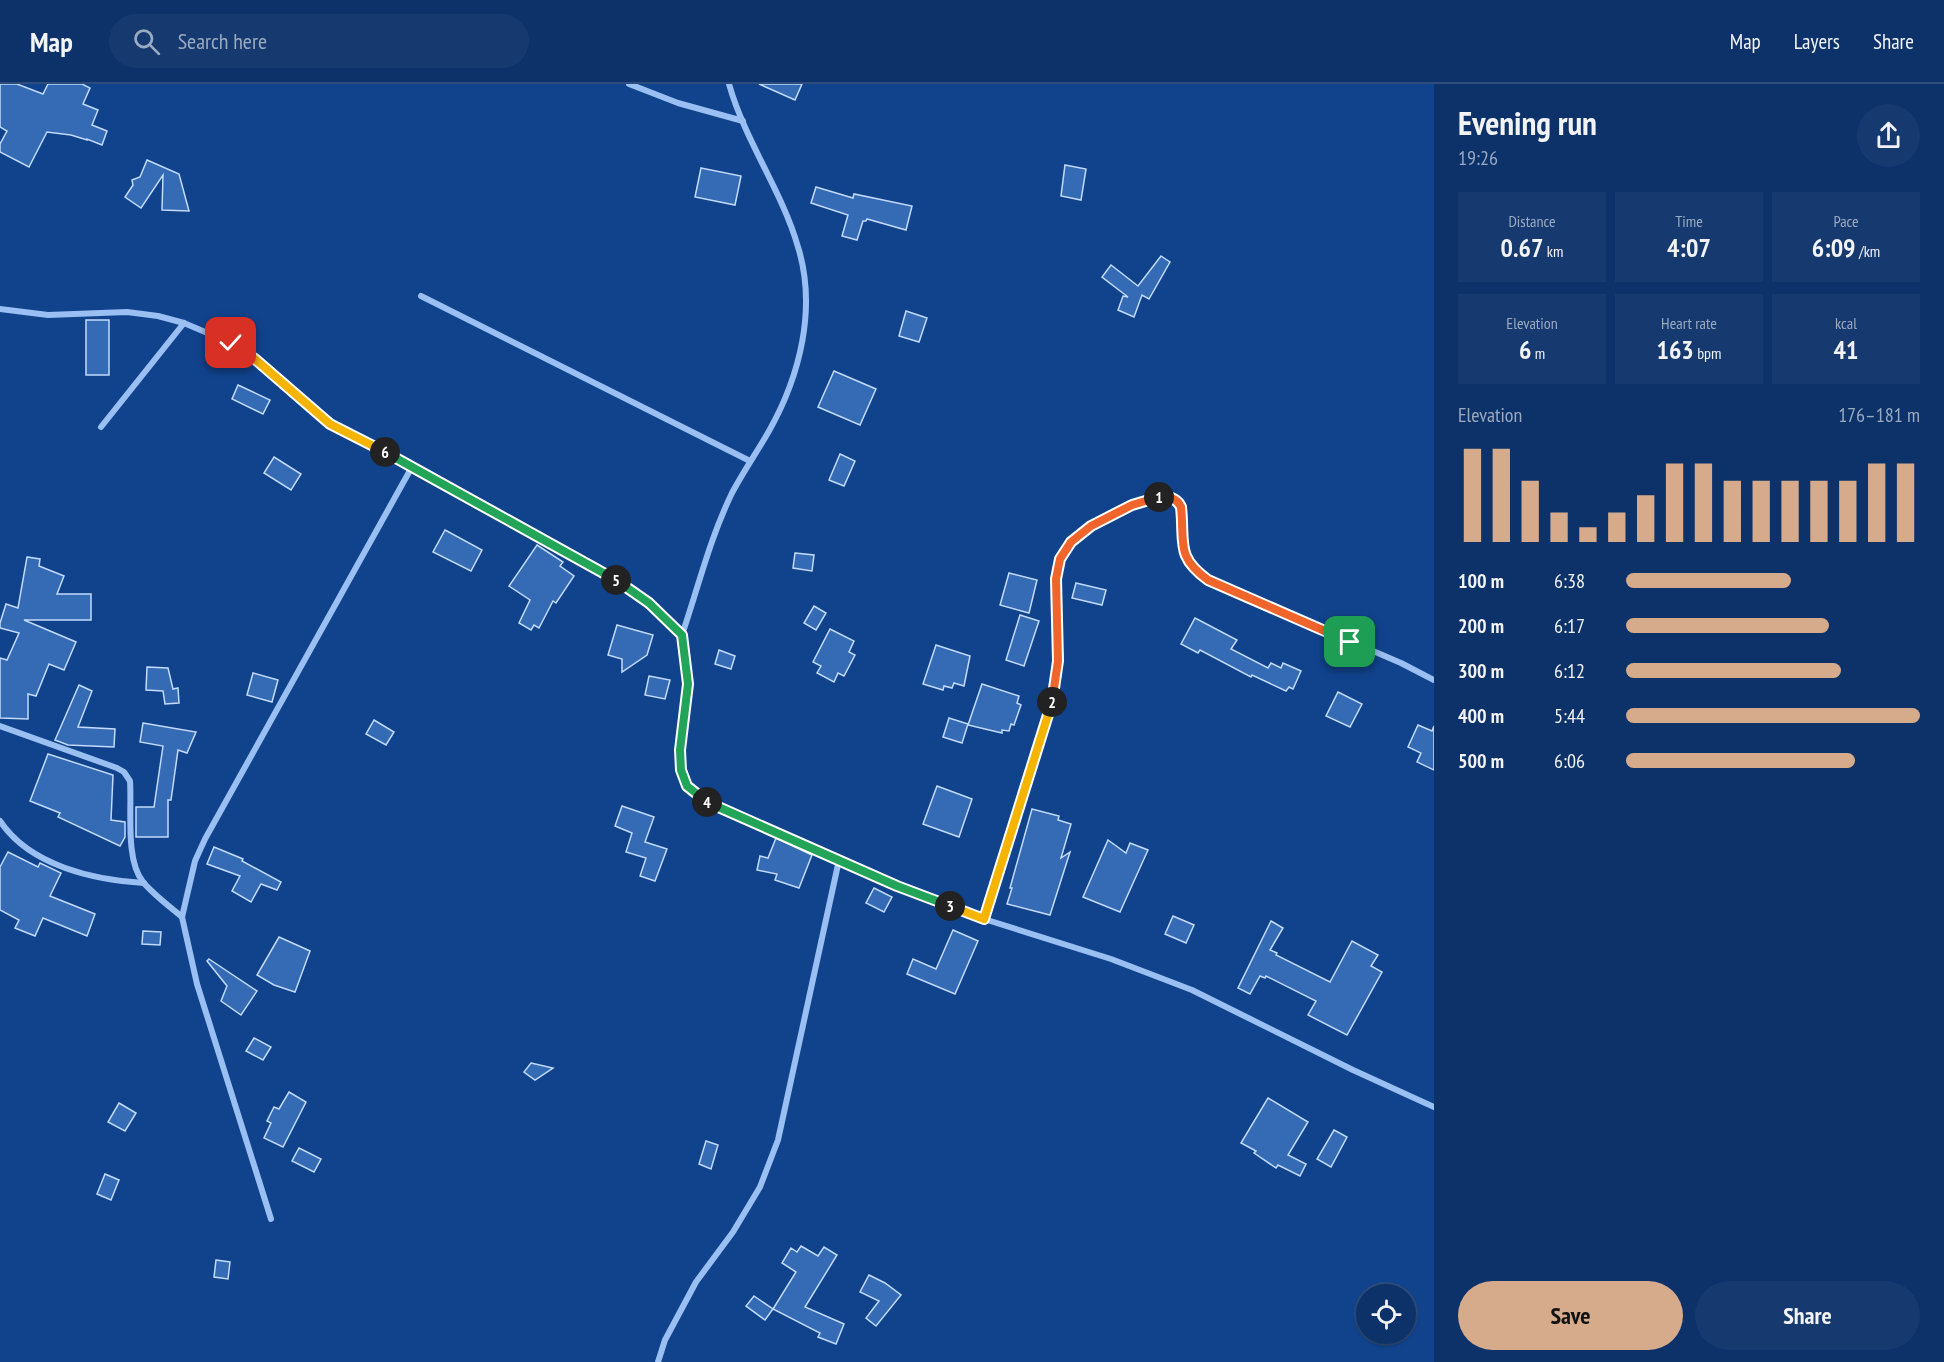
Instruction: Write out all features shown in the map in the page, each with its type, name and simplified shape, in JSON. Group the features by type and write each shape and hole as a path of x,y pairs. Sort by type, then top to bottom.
{"street":[{"path":"629,84 678,103 743,121"},
{"path":"729,84 743,121 790,224 799,248 807,289 804,335 788,387 770,429 732,493 718,525 682,635 688,684 680,750 681,770 687,786 707,802 897,886 984,919 1111,959 1192,990 1353,1070 1434,1107"},
{"path":"421,296 540,353 750,461"},
{"path":"0,309 48,315 127,312 158,316 184,323 231,343 255,359 330,424 413,465 621,583 649,603 682,635"},
{"path":"101,427 184,323"},
{"path":"271,1219 197,984 182,917 195,861 205,839 413,465"},
{"path":"984,919 1053,697 1058,661 1056,579 1060,559 1071,542 1091,526 1117,512 1149,499 1174,498 1181,507 1185,555 1192,568 1208,580 1401,663 1434,680"},
{"path":"0,726 69,749 124,772 130,781 132,850 136,868 144,884 182,917"},
{"path":"0,821 25,846 52,862 103,879 144,884"},
{"path":"658,1362 665,1340 696,1282 734,1232 760,1187 777,1140 839,860"}],"building":[{"path":"0,84 17,84 43,94 48,84 82,84 90,88 83,104 98,110 92,125 107,131 102,145 71,135 47,132 29,167 0,152 0,144 7,131 0,127"},
{"path":"759,84 802,84 795,100"},
{"path":"147,160 179,174 189,211 162,210 163,175 141,208 125,197 133,185 132,180 140,177"},
{"path":"1065,165 1086,169 1081,200 1061,196"},
{"path":"701,168 741,176 735,205 695,197"},
{"path":"816,187 853,198 854,194 912,206 906,230 867,219 863,221 857,240 842,236 848,215 811,203"},
{"path":"1161,256 1170,262 1149,299 1142,295 1134,317 1118,310 1123,296 1128,297 1102,277 1111,265 1138,286"},
{"path":"906,311 927,318 919,342 899,336"},
{"path":"86,320 109,320 109,375 86,375"},
{"path":"834,371 876,389 860,425 818,407"},
{"path":"238,385 270,400 263,414 232,399"},
{"path":"840,454 855,461 844,486 829,480"},
{"path":"274,457 301,474 291,490 264,473"},
{"path":"445,530 482,550 471,571 433,552"},
{"path":"537,545 563,562 560,566 574,576 556,603 553,601 539,628 534,625 531,630 519,623 530,600 509,586"},
{"path":"795,553 814,555 812,571 793,568"},
{"path":"27,557 40,559 39,566 64,576 57,594 91,594 91,620 24,620 76,642 64,670 49,664 36,696 28,694 28,719 0,718 0,658 7,660 19,633 0,628 0,623 6,604 18,608"},
{"path":"1009,573 1037,580 1029,613 1000,605"},
{"path":"1076,583 1106,590 1102,605 1072,598"},
{"path":"814,606 826,613 816,630 804,623"},
{"path":"1020,615 1039,621 1024,666 1006,660"},
{"path":"1195,618 1237,640 1231,649 1268,668 1271,663 1281,668 1283,663 1301,671 1293,689 1289,687 1286,691 1252,675 1251,677 1200,650 1198,653 1181,644"},
{"path":"617,625 653,635 647,655 622,672 622,659 608,655"},
{"path":"830,629 854,641 849,652 855,655 844,676 838,673 834,682 817,673 821,666 813,662"},
{"path":"936,645 970,656 964,686 954,683 952,688 944,686 943,690 923,684"},
{"path":"719,650 735,656 731,669 715,664"},
{"path":"147,667 168,668 173,689 178,688 179,703 165,704 163,691 146,690"},
{"path":"253,673 278,680 272,702 247,695"},
{"path":"649,676 670,680 665,699 645,695"},
{"path":"982,684 1019,696 1017,703 1021,705 1014,725 1011,724 1009,731 1002,730 1002,733 968,725"},
{"path":"79,685 92,691 78,727 115,729 114,747 68,745 55,740"},
{"path":"1338,692 1362,704 1350,727 1326,716"},
{"path":"949,718 968,724 962,743 943,737"},
{"path":"374,720 394,732 386,745 366,734"},
{"path":"143,723 196,732 187,753 178,750 171,800 168,800 168,837 136,837 136,807 154,807 163,746 140,742"},
{"path":"1418,725 1432,731 1434,726 1434,770 1417,762 1421,753 1408,747"},
{"path":"48,754 113,775 111,820 125,822 125,837 120,846 58,817 60,813 30,801"},
{"path":"937,786 972,799 959,837 923,824"},
{"path":"622,806 654,817 645,842 667,849 655,881 640,876 646,858 626,852 632,833 615,826"},
{"path":"1032,809 1059,816 1058,820 1071,824 1061,858 1070,852 1050,915 1007,904"},
{"path":"776,838 812,855 799,888 775,880 777,874 757,870 760,856 768,858"},
{"path":"1108,840 1126,853 1130,843 1148,850 1120,912 1083,897"},
{"path":"214,847 243,859 242,861 281,882 277,890 261,884 251,902 232,891 240,876 207,864"},
{"path":"8,852 38,867 40,863 61,873 50,896 95,914 87,936 43,918 35,936 15,928 19,920 0,910 0,867"},
{"path":"874,888 892,897 884,912 866,903"},
{"path":"1173,916 1194,925 1186,943 1165,934"},
{"path":"1271,921 1283,928 1270,950 1330,982 1352,941 1378,955 1371,966 1382,972 1347,1035 1308,1015 1316,1001 1266,976 1265,978 1260,976 1250,994 1238,988"},
{"path":"953,930 978,941 955,994 907,974 913,959 936,969"},
{"path":"143,931 161,932 160,945 142,944"},
{"path":"279,937 310,951 295,992 274,985 257,975"},
{"path":"209,959 257,991 241,1015 221,1001 227,986 207,961"},
{"path":"254,1038 271,1047 263,1060 246,1051"},
{"path":"531,1063 553,1068 535,1080 524,1072"},
{"path":"289,1092 306,1102 283,1147 264,1138 271,1123 267,1121 274,1107 279,1109"},
{"path":"1268,1098 1308,1122 1288,1155 1306,1164 1300,1176 1278,1165 1276,1168 1254,1153 1256,1151 1241,1143"},
{"path":"119,1103 136,1113 125,1131 108,1122"},
{"path":"1334,1130 1347,1137 1331,1167 1317,1159"},
{"path":"706,1141 718,1145 711,1169 699,1164"},
{"path":"299,1148 321,1159 314,1172 292,1161"},
{"path":"105,1174 119,1180 111,1200 97,1194"},
{"path":"801,1246 818,1256 824,1247 837,1255 805,1307 844,1324 836,1344 818,1337 820,1333 773,1309 796,1272 782,1263 791,1248 797,1252"},
{"path":"216,1260 230,1262 228,1279 214,1277"},
{"path":"869,1275 901,1295 876,1326 866,1318 879,1301 860,1292"},
{"path":"754,1296 773,1309 765,1320 746,1306"}],"route":[{"path":"231,343 255,359 330,424 413,465 621,583 649,603 682,635 688,684 680,750 681,770 687,786 707,802 897,886 984,919 1053,697 1058,661 1059,626 1056,579 1060,559 1071,542 1091,526 1149,499 1174,498 1181,507 1185,555 1192,568 1208,580 1233,593 1350,642"}]}
